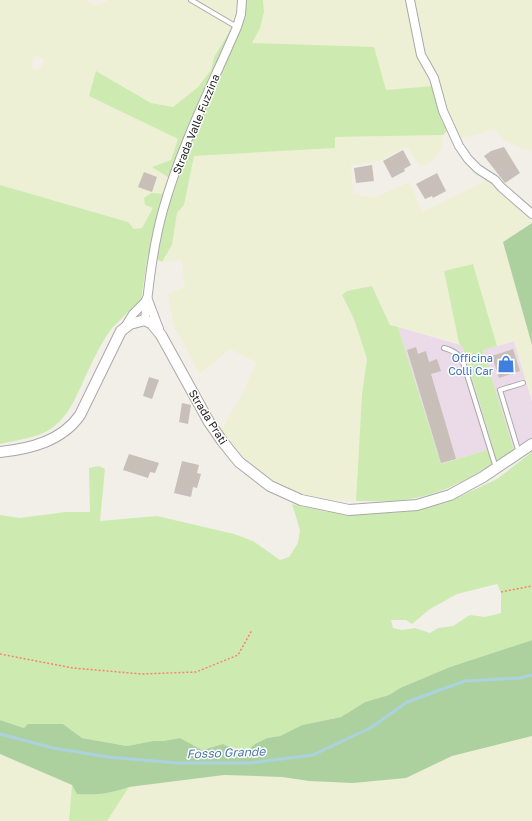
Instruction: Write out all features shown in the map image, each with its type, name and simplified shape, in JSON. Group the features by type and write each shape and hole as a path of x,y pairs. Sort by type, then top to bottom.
{"street":[{"name":"Strada Valle Fuzzina","path":"144,320 152,255 163,210 182,152 237,27 241,14 242,0"},
{"path":"410,0 421,55 434,78 443,111 459,146 468,159 478,169 496,180 500,187 532,214"},
{"name":"Strada Valle Fuzzina","path":"147,298 161,335"},
{"path":"0,452 16,451 32,447 57,437 76,421 117,340 134,314 147,298"},
{"path":"125,327 144,320"},
{"name":"Strada Prati","path":"144,320 152,324 161,335 209,422 239,462 270,486 296,498 349,510 417,505 450,495 496,468 532,444"}],"lane":[{"path":"192,0 237,27"},
{"path":"444,348 452,350 461,357 496,468"},
{"path":"519,453 500,390 523,383"}],"path":[{"path":"501,592 532,586"},
{"path":"0,654 73,668 142,674 196,672 238,655 252,630"}],"shaded area":[{"path":"398,327 461,345 493,448 441,464"},
{"path":"514,341 532,401 532,437 514,450 483,350"}],"green space":[{"path":"0,0 87,0 95,5 108,0 240,0 236,21 214,57 211,70 198,87 173,107 152,103 97,71 90,96 178,139 171,160 152,167 172,179 165,194 161,193 155,195 154,208 142,228 134,229 128,222 0,185","holes":["34,56 44,58 42,66 36,70 33,69 31,65"]},
{"path":"240,0 263,0 264,12 260,28 252,43 374,47 386,90 433,86 441,119 447,131 443,135 335,137 335,148 194,156 184,205 177,213 172,245 162,262 148,254 141,300 113,327 106,336 65,416 52,428 40,434 0,444 0,185 128,222 134,229 142,228 153,208 145,205 144,198 151,193 165,194 171,179 152,167 171,160 178,139 89,96 96,71 151,103 173,107 198,87 211,70 214,57 236,21"},
{"path":"263,0 532,0 532,150 522,149 503,139 495,130 458,139 448,117 440,86 386,90 252,43 260,28 264,12"},
{"path":"443,135 442,149 434,160 420,167 407,146 379,161 351,165 353,194 375,197 410,182 422,212 487,180 532,222 503,242 532,344 532,401 514,341 497,346 473,264 444,271 459,343 390,325 372,286 342,296 354,319 367,359 362,394 356,501 311,497 274,483 234,447 221,430 243,392 256,362 230,349 200,374 173,325 168,294 185,287 181,260 162,262 172,245 177,213 184,205 194,156 335,148 335,137"},
{"path":"532,223 532,345 503,242"},
{"path":"473,264 497,346 483,350 514,450 477,474 437,492 403,500 356,501 362,394 367,359 354,319 342,295 347,291 372,286 390,325 398,327 441,464 493,448 463,348 459,343 444,271"},
{"path":"532,452 532,640 450,667 400,688 389,695 365,702 341,717 302,725 280,736 267,738 248,750 240,752 223,744 202,750 180,738 127,746 82,738 63,724 24,728 0,720 0,515 19,518 66,512 90,512 89,468 99,466 105,469 100,521 157,516 234,534 253,541 280,560 289,557 298,543 300,530 292,504 327,512 405,512 446,503 497,479","holes":["497,584 501,592 501,613 485,617 470,615 453,626 438,628 430,633 415,628 402,630 393,628 391,620 406,620 412,624 430,609 457,594"]},
{"path":"532,640 532,736 452,756 406,778 353,783 309,781 282,777 224,775 129,787 104,794 84,795 77,794 72,785 0,754 0,720 24,728 28,724 63,724 82,738 127,746 180,738 202,750 223,744 240,752 248,750 255,744 267,738 280,736 302,725 341,717 365,702 389,695 400,688 450,667"},
{"path":"532,736 532,821 107,821 129,787 224,775 282,777 309,781 406,778 452,756"},
{"path":"0,754 72,785 69,821 0,821"},
{"path":"72,785 77,794 84,795 104,794 129,787 107,821 69,821"}],"building":[{"path":"504,147 520,173 505,183 484,156 491,151"},
{"path":"403,150 411,165 404,169 405,171 392,178 383,161"},
{"path":"372,165 374,181 356,183 354,168"},
{"path":"144,172 157,177 152,192 138,187"},
{"path":"437,173 446,191 433,198 432,196 425,199 416,184"},
{"path":"416,347 418,354 426,351 429,362 437,359 441,371 431,374 456,459 441,463 407,350"},
{"path":"513,349 520,371 499,378 492,356"},
{"path":"149,377 159,380 152,399 143,396"},
{"path":"182,403 191,405 188,424 179,422"},
{"path":"129,454 159,463 155,473 150,472 148,478 123,470"},
{"path":"182,461 199,465 197,473 201,474 197,488 193,487 191,497 174,493"}],"waterway":[{"name":"Fosso Grande","path":"0,734 53,748 108,757 177,763 250,763 313,755 372,727 407,702 465,681 519,678 532,675"}],"place":[{"name":"Officina Colli Car","path":"506,364"}]}
